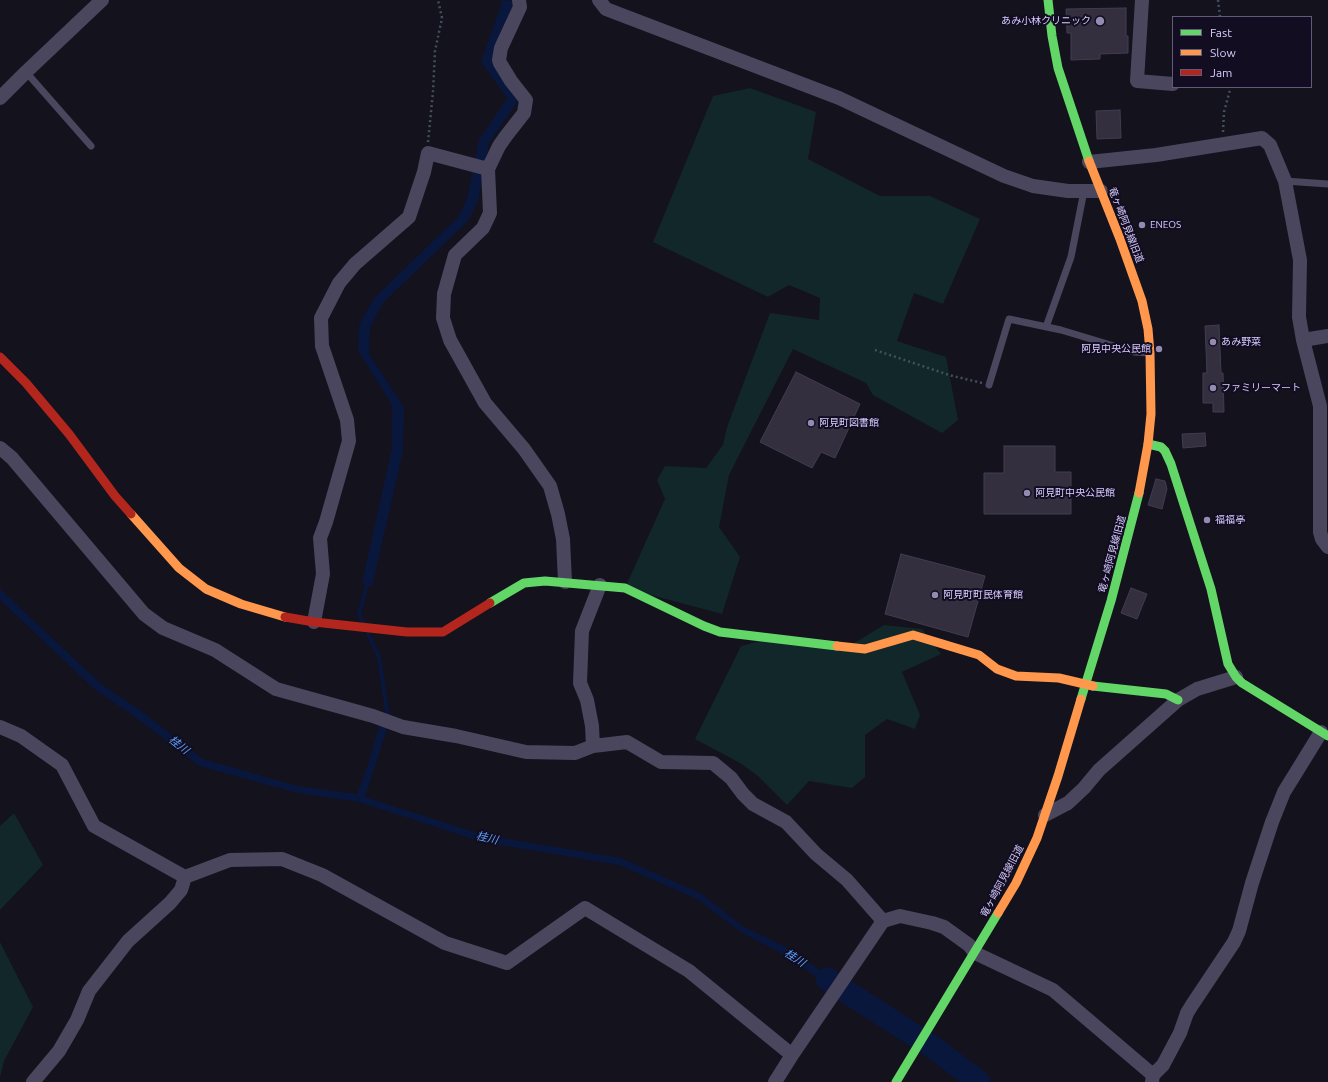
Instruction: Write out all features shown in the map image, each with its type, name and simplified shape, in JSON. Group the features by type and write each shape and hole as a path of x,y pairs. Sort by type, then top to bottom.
{"street":[{"path":"0,98 102,0"},
{"path":"519,0 520,7 501,48 499,60 511,80 526,100 524,113 499,146 488,169 490,213 484,228 455,255 444,294 443,318 450,340 485,403 524,450 550,486 563,539 565,582"},
{"path":"599,0 606,9 613,6 839,98 1004,176 1033,186 1068,191 1100,191"},
{"name":"竜ヶ崎阿見線旧道","path":"896,1082 975,953 1028,859 1058,776 1086,685 1127,541 1138,497 1148,444 1151,414 1150,353 1148,329 1142,301 1100,191 1068,101 1058,68 1052,36 1048,0"},
{"path":"1142,0 1137,81 1172,84"},
{"path":"1090,162 1156,155 1223,143 1262,138 1270,145 1285,181 1300,260 1299,317 1303,340 1320,406 1320,532 1322,539 1328,547"},
{"path":"314,622 323,574 320,538 349,441 347,420 322,346 321,318 340,283 351,269 409,217 424,172 428,153 488,169"},
{"path":"1303,340 1328,336"},
{"path":"0,357 26,383 69,434 129,512 179,568 206,589 241,604 282,616 314,622 407,632 443,632 524,583 545,581 600,585 625,588 704,626 720,632 865,649 913,635 979,655 997,669 1016,676 1059,678 1086,685 1166,694 1178,700"},
{"path":"775,1082 883,921 900,916 944,927 969,945 975,953 1053,990 1153,1079 1163,1065 1180,1033 1187,1013 1234,942 1239,931 1252,883 1272,822 1284,792 1325,734 1242,683 1236,677 1228,664 1211,589 1170,464 1165,451 1161,447 1148,444"},
{"path":"0,448 12,458 144,614 163,628 215,650 276,689 373,716 403,727 456,736 526,752 575,753 593,746 627,742 661,762 713,763 731,778 753,804 786,822 816,854 847,880 883,921"},
{"path":"593,746 592,726 587,700 580,683 581,638 582,631 600,585"},
{"path":"1045,815 1068,803 1084,788 1099,770 1178,700 1197,688 1236,677"},
{"path":"0,726 21,736 62,765 94,826 185,877 230,860 282,859 322,875 444,943 508,963 585,908 689,971 792,1055"},
{"path":"33,1082 58,1051 77,1020 89,991 128,941 170,903 181,890 185,877"}],"lane":[{"path":"26,72 91,146"},
{"path":"1285,181 1328,184"},
{"path":"1046,327 1071,256 1084,191"},
{"path":"989,385 1009,319 1061,330 1134,352 1150,353"}],"path":[{"path":"428,153 428,136 433,92 434,51 442,18 438,0"},
{"path":"1218,0 1220,16"},
{"path":"1223,143 1224,112 1229,88"},
{"path":"875,350 950,375 989,385"}],"green space":[{"path":"750,88 816,112 808,159 880,196 930,196 980,219 943,304 914,293 897,341 946,357 958,420 942,433 873,395 866,383 793,349 729,475 719,527 740,557 722,614 625,588 665,499 657,480 665,466 706,468 723,445 727,427 770,313 819,320 820,298 789,285 768,297 653,242 713,96"},
{"path":"884,625 922,629 941,654 902,672 920,715 915,729 887,719 865,735 865,777 852,788 809,781 787,805 758,776 740,763 695,739 741,646 783,635 851,645"},
{"path":"14,813 43,865 0,910 0,826"},
{"path":"0,942 33,1007 4,1061 0,1077"}],"water":[{"path":"501,0 514,1 492,62 518,101 489,143 478,201 468,221 383,303 370,328 369,354 404,407 403,451 372,587 362,583 392,448 392,405 358,351 359,325 374,298 458,217 467,198 479,140 507,98 481,62 502,2"},
{"path":"0,589 100,683 140,710 203,759 298,786 357,794 368,764 379,726 392,717 365,797 484,835 621,858 700,893 744,927 782,945 855,993 851,1000 779,952 742,933 697,899 619,865 482,842 359,802 297,793 199,766 135,717 94,689 0,600"},
{"path":"937,1045 986,1082 973,1082 932,1051"}],"building":[{"path":"1126,8 1126,36 1128,36 1128,53 1100,54 1100,59 1071,60 1071,33 1067,33 1066,9"},
{"path":"1120,110 1121,138 1097,139 1096,111"},
{"path":"1219,325 1221,373 1223,373 1224,412 1213,412 1213,403 1203,403 1203,373 1207,373 1205,326"},
{"name":"阿見町図書館","path":"796,372 860,404 835,458 821,452 812,468 760,442"},
{"path":"1205,433 1206,446 1183,448 1182,434"},
{"name":"阿見町中央公民館","path":"1004,446 1055,446 1055,472 1071,472 1071,514 984,514 984,473 1004,473"},
{"path":"1156,479 1165,481 1167,489 1162,509 1148,505"},
{"name":"阿見町町民体育館","path":"901,554 985,576 968,637 885,614"},
{"path":"1131,588 1147,594 1137,619 1121,613"}],"waterway":[{"path":"363,622 359,614 368,581"},
{"path":"368,634 379,657 388,718"},
{"name":"桂川","path":"827,979 934,1048 979,1082"}],"traffic: fast":[{"path":"1048,0 1052,36 1058,68 1089,161"},
{"path":"1148,444 1161,447 1165,451 1171,464 1211,589 1228,664 1236,677 1242,683 1328,736"},
{"path":"1081,699 1111,601 1139,493"},
{"path":"490,603 524,583 545,581 625,588 704,626 720,632 837,646"},
{"path":"1093,686 1166,694 1178,700"},
{"path":"896,1082 998,913"}],"traffic: slow":[{"path":"1089,161 1120,239 1142,301 1148,329 1151,414 1148,444 1139,493"},
{"path":"131,514 179,568 206,589 241,604 285,617"},
{"path":"837,646 865,649 913,635 979,655 997,669 1016,676 1059,678 1093,686"},
{"path":"998,913 1016,883 1037,838 1058,776 1081,699"}],"traffic: jam":[{"path":"0,357 26,383 69,434 115,496 131,514"},
{"path":"285,617 314,622 407,632 443,632 490,603"}],"place":[{"name":"あみ小林クリニック","path":"1100,21"},
{"name":"ENEOS","path":"1142,225"},
{"name":"あみ野菜","path":"1213,342"},
{"name":"阿見中央公民館","path":"1159,349"},
{"name":"ファミリーマート","path":"1213,388"},
{"name":"阿見町図書館","path":"811,423"},
{"name":"阿見町中央公民館","path":"1027,493"},
{"name":"福福亭","path":"1207,520"},
{"name":"阿見町町民体育館","path":"935,595"}]}
